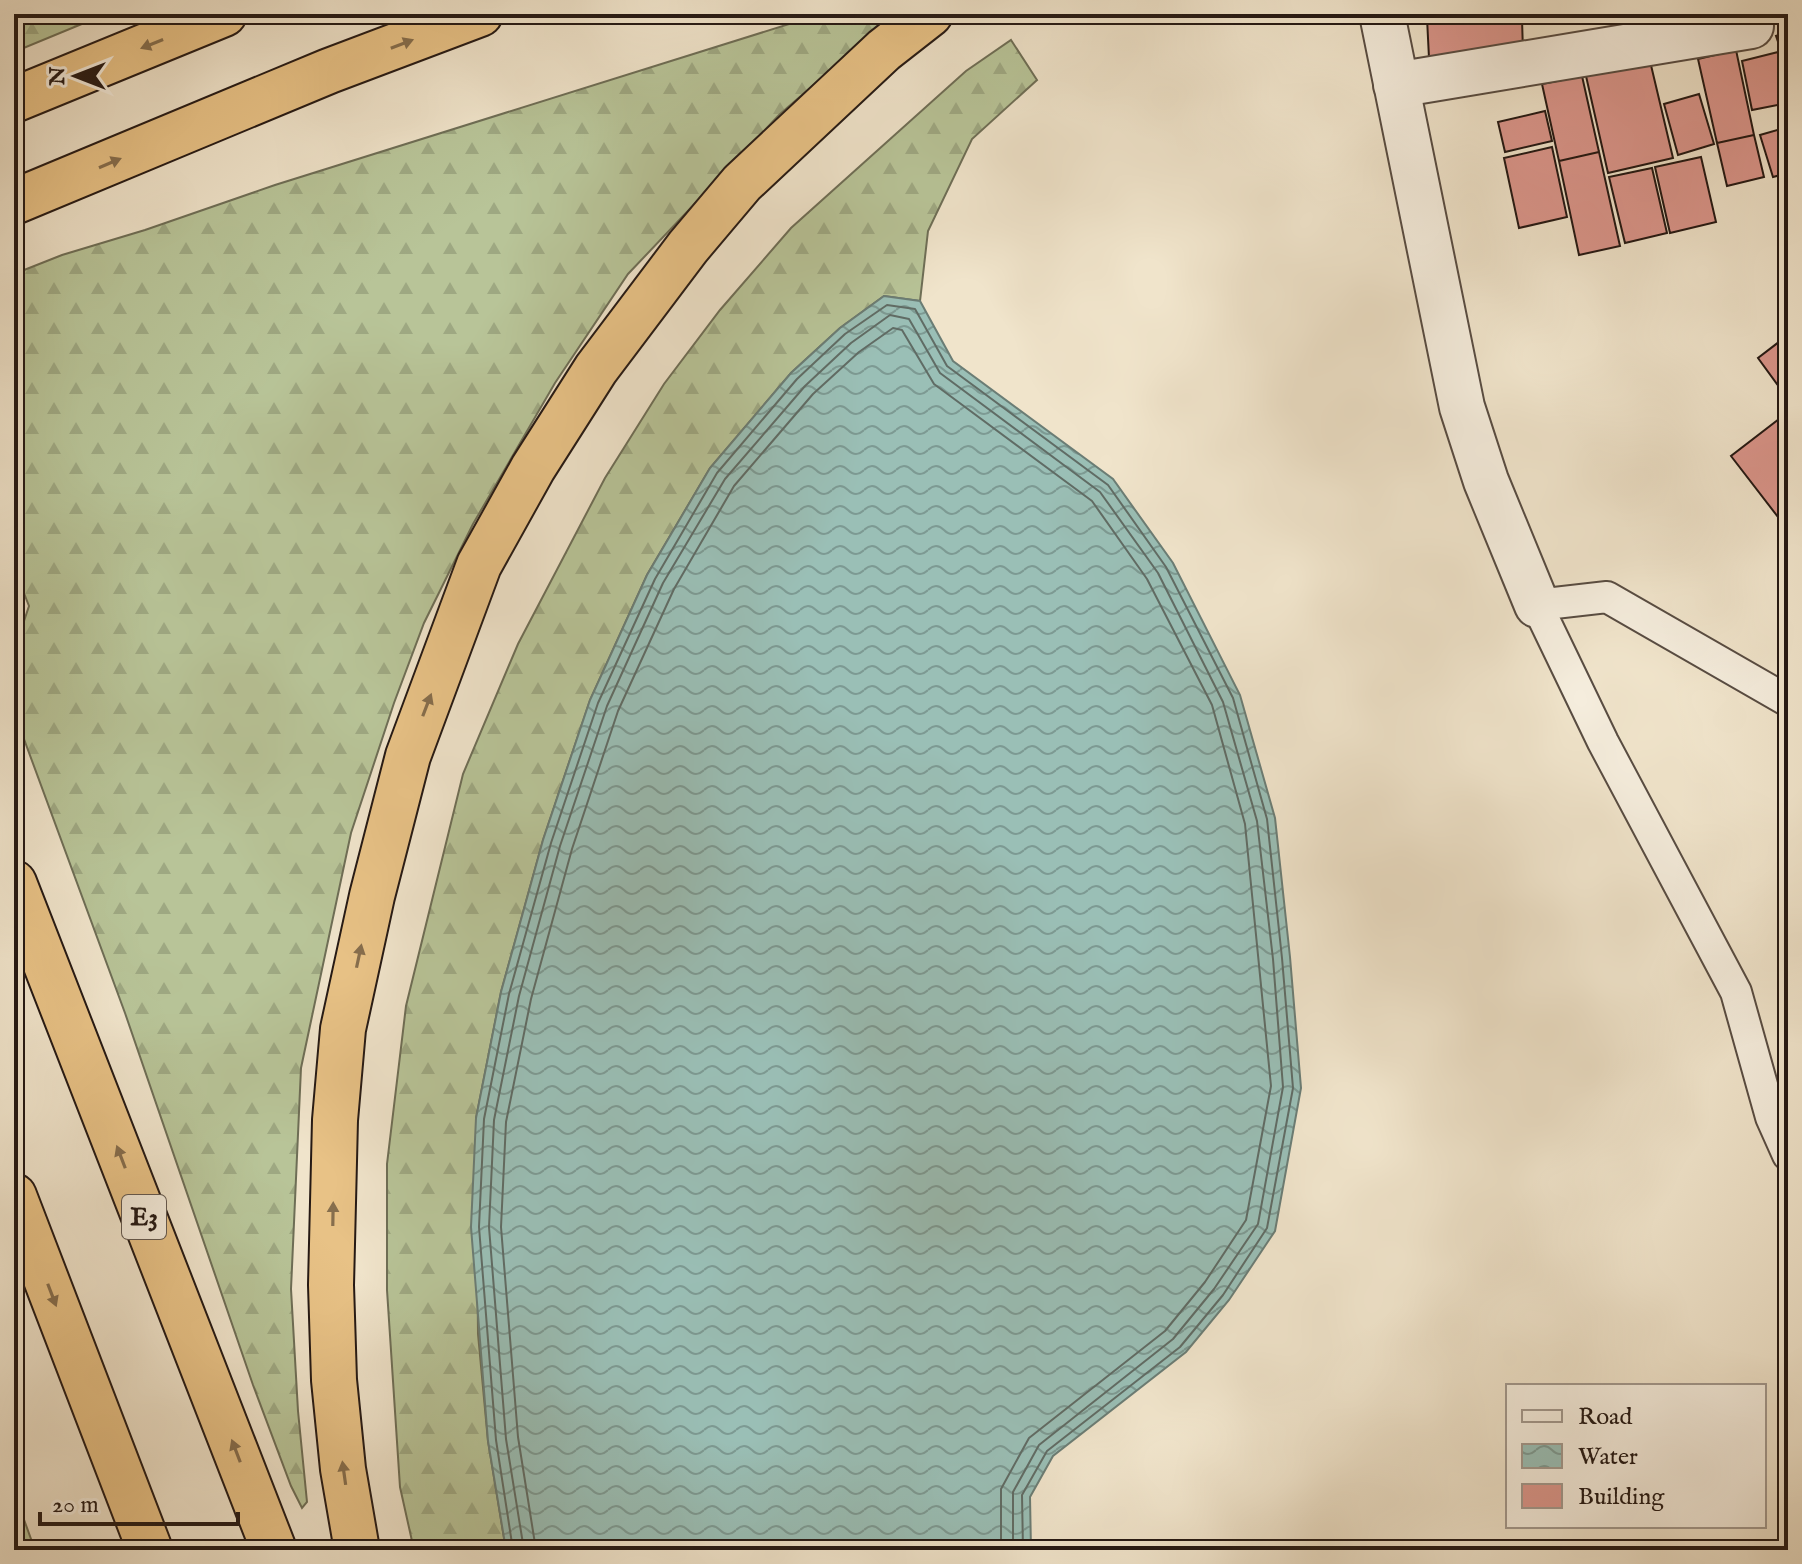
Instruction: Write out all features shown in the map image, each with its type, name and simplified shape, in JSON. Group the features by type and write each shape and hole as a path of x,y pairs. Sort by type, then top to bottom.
{"highway":[{"path":"14,100 224,14"},
{"path":"26,197 329,71 480,14"},
{"path":"357,1550 343,1469 334,1380 331,1285 335,1120 343,1029 372,896 408,756 479,565 533,468 596,369 688,247 742,183 884,50 930,14"},
{"name":"E3","path":"14,883 274,1550"},
{"path":"14,1196 150,1550"}],"street":[{"path":"1382,14 1462,407 1486,481 1537,605"},
{"path":"1396,85 1751,26"}],"lane":[{"path":"1788,701 1607,597 1537,605 1603,742 1736,992 1771,1117 1788,1155"}],"green space":[{"path":"14,14 106,14 14,52"},
{"path":"821,14 895,14 779,115 628,274 555,383 473,524 424,623 394,703 351,833 301,1068 291,1289 307,1502 302,1508 253,1385 125,1013 14,712 14,651 29,606 14,568 14,274 62,255 275,185"},
{"path":"1011,40 1037,80 972,139 928,231 920,301 884,296 840,328 791,373 710,468 647,575 590,700 543,840 501,992 476,1118 478,1334 488,1441 506,1550 414,1550 400,1487 387,1290 387,1164 406,1006 463,774 518,644 605,478 664,384 720,310 791,228 966,71"},
{"path":"14,1492 35,1550 14,1550"}],"water":[{"path":"884,296 920,301 953,361 1113,479 1173,563 1240,695 1275,818 1301,1088 1275,1231 1229,1300 1186,1352 1053,1456 1030,1497 1031,1550 506,1550 488,1441 471,1227 476,1118 501,992 543,840 590,700 647,575 710,468 791,373 840,328"}],"building":[{"path":"1413,14 1552,14 1552,17 1522,19 1523,52 1429,58 1427,18 1414,19"},
{"path":"1788,32 1788,71 1776,36"},
{"path":"1736,50 1754,135 1717,143 1698,59"},
{"path":"1778,52 1788,103 1752,110 1742,61"},
{"path":"1650,61 1673,158 1608,173 1586,76"},
{"path":"1582,76 1599,152 1559,161 1542,84"},
{"path":"1699,94 1714,144 1678,155 1664,104"},
{"path":"1545,111 1552,141 1505,152 1498,122"},
{"path":"1788,127 1788,173 1773,177 1760,135"},
{"path":"1754,135 1764,177 1727,186 1717,143"},
{"path":"1552,147 1567,217 1519,228 1504,158"},
{"path":"1599,152 1620,246 1579,255 1559,161"},
{"path":"1701,157 1716,222 1670,233 1655,167"},
{"path":"1652,168 1667,233 1625,243 1609,177"},
{"path":"1788,335 1788,376 1777,384 1758,358"},
{"path":"1788,412 1788,530 1731,456"}]}
